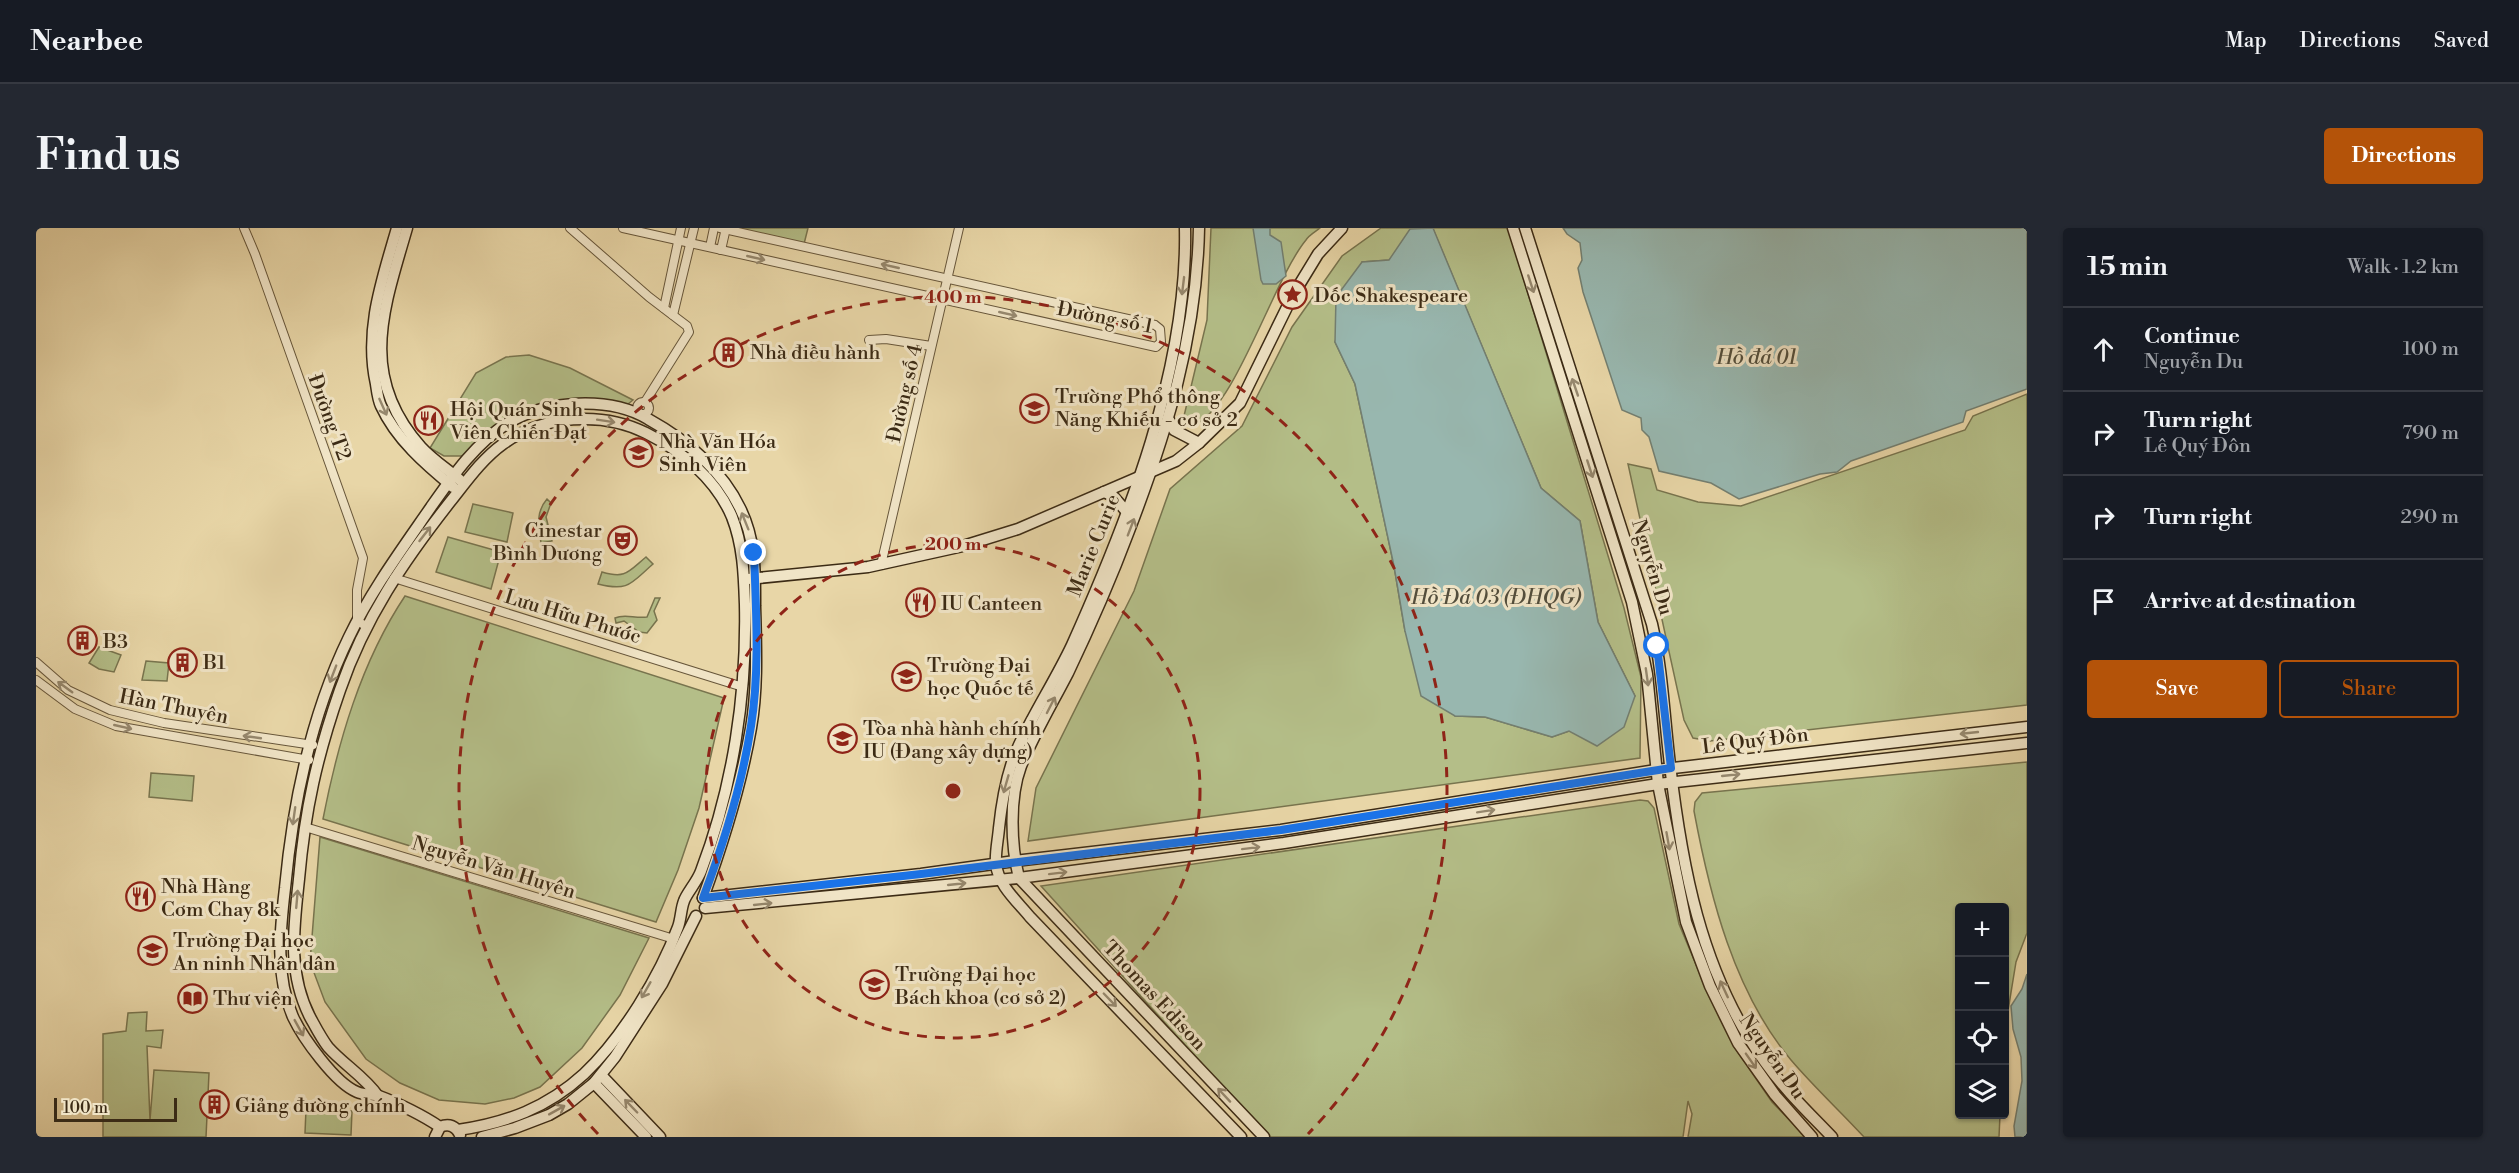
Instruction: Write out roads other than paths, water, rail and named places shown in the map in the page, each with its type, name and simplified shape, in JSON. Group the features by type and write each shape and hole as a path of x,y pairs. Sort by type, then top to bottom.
{"street":[{"name":"Đường T2","path":"244,228 259,264 363,558 357,590 362,623"},
{"path":"398,228 378,292 372,322 372,367 380,405 405,443 462,488"},
{"path":"407,228 381,324 385,384 397,412 422,447 452,479"},
{"path":"570,228 682,321 689,332 645,402 637,406 636,410 640,414"},
{"name":"Đường số 1","path":"623,228 1156,347 1161,342 1160,329 1155,325 724,228"},
{"path":"664,308 681,228"},
{"path":"673,315 694,228"},
{"path":"710,248 714,228"},
{"path":"721,250 724,228"},
{"name":"Đường số 4","path":"881,565 959,228"},
{"name":"Marie Curie","path":"1000,880 996,864 1002,798 1017,747 1071,646 1126,511 1145,476 1177,331 1184,278 1185,228"},
{"name":"Marie Curie","path":"1019,878 1012,837 1020,768 1096,610 1145,476 1169,420 1196,292 1199,228"},
{"path":"750,579 849,570 963,546 1014,531 1176,461 1199,443 1240,403 1293,295 1318,254 1342,228"},
{"name":"Nguyễn Du","path":"1513,228 1632,602 1647,674 1658,784 1686,922 1723,1016 1760,1074 1812,1137"},
{"name":"Nguyễn Du","path":"1525,228 1652,624 1660,668 1672,782 1685,870 1712,965 1738,1020 1764,1062 1831,1137"},
{"path":"869,340 886,339 932,346"},
{"path":"589,404 615,407 640,414 682,440 716,472 729,488 740,508 754,553 734,750 726,787 700,875 684,901 684,909 674,939 639,1002 602,1055 585,1072 552,1099 521,1115 459,1134 452,1126 438,1132 429,1120 378,1096 352,1090 313,1052 293,1017 284,988 280,962 283,908 297,796 311,760 328,687 389,568 452,479 492,434 510,422 558,406 589,404"},
{"path":"637,429 640,414"},
{"path":"362,623 486,458 503,444 538,426 556,421 591,419 637,429 659,440 684,457 720,495 731,514 750,579 756,654 751,726 737,794 704,903 662,984 598,1079 568,1104 549,1115 483,1137"},
{"path":"1169,420 1174,430 1199,443"},
{"path":"1104,492 1113,496 1126,511"},
{"name":"Lưu Hữu Phước","path":"394,578 742,687"},
{"name":"Hàn Thuyên","path":"36,662 68,690 110,710 164,723 315,745"},
{"name":"Hàn Thuyên","path":"36,680 75,710 116,726 311,760"},
{"name":"Lê Quý Đôn","path":"704,903 1015,861 1281,830 1671,768 2027,728"},
{"path":"1932,737 1934,752"},
{"name":"Lê Quý Đôn","path":"704,903 922,888 1019,878 1284,843 1672,782 2027,743"},
{"path":"311,760 292,944 298,987 309,1015 328,1047 368,1080 378,1096"},
{"path":"1443,803 1448,817"},
{"path":"1354,818 1357,832"},
{"name":"Nguyễn Văn Huyên","path":"304,828 674,939"},
{"path":"1281,830 1284,843"},
{"path":"921,874 922,888"},
{"name":"Thomas Edison","path":"1019,878 1264,1137"},
{"name":"Thomas Edison","path":"1000,880 1032,919 1241,1137"},
{"path":"689,895 696,894 704,903"},
{"path":"684,909 688,914 696,916"},
{"path":"1093,982 1105,969"},
{"path":"598,1079 646,1137"},
{"path":"598,1079 660,1137"}],"water":[{"path":"1253,228 1270,228 1270,235 1281,242 1286,276 1276,284 1263,284 1261,280"},
{"name":"Hồ Đá 03 (ĐHQG)","path":"1433,228 1541,488 1580,521 1598,622 1635,696 1624,727 1597,746 1569,731 1552,737 1485,717 1455,716 1421,696 1405,631 1394,566 1355,384 1335,342 1336,297 1362,262 1389,260 1410,229"},
{"name":"Hồ đá 01","path":"1563,228 2027,228 2027,389 1966,411 1963,422 1851,461 1837,472 1820,474 1739,499 1711,483 1659,471 1649,437 1642,430 1641,418 1622,410 1583,292 1578,268 1582,260 1580,243 1567,234"},
{"path":"2027,974 2027,1137 2015,1137 2014,1126 2022,1081 2021,1057 2013,1029 2011,1006 2022,989"}],"place":[{"name":"Dốc Shakespeare","path":"1293,295"},
{"name":"Nhà điều hành","path":"729,352"},
{"name":"Trường Phổ thông Năng Khiếu - cơ sở 2","path":"1034,408"},
{"name":"Hội Quán Sinh Viên Chiến Đạt","path":"429,421"},
{"name":"Nhà Văn Hóa Sinh Viên","path":"638,452"},
{"name":"Cinestar Bình Dương","path":"623,541"},
{"name":"IU Canteen","path":"920,603"},
{"name":"B3","path":"82,641"},
{"name":"B1","path":"182,662"},
{"name":"Trường Đại học Quốc tế","path":"906,677"},
{"name":"Tòa nhà hành chính IU (Đang xây dựng)","path":"842,739"},
{"name":"Nhà Hàng Cơm Chay 8k","path":"140,897"},
{"name":"Trường Đại học An ninh Nhân dân","path":"152,951"},
{"name":"Trường Đại học Bách khoa (cơ sở 2)","path":"874,985"},
{"name":"Thư viện","path":"192,998"},
{"name":"Giảng đường chính","path":"214,1105"}]}
